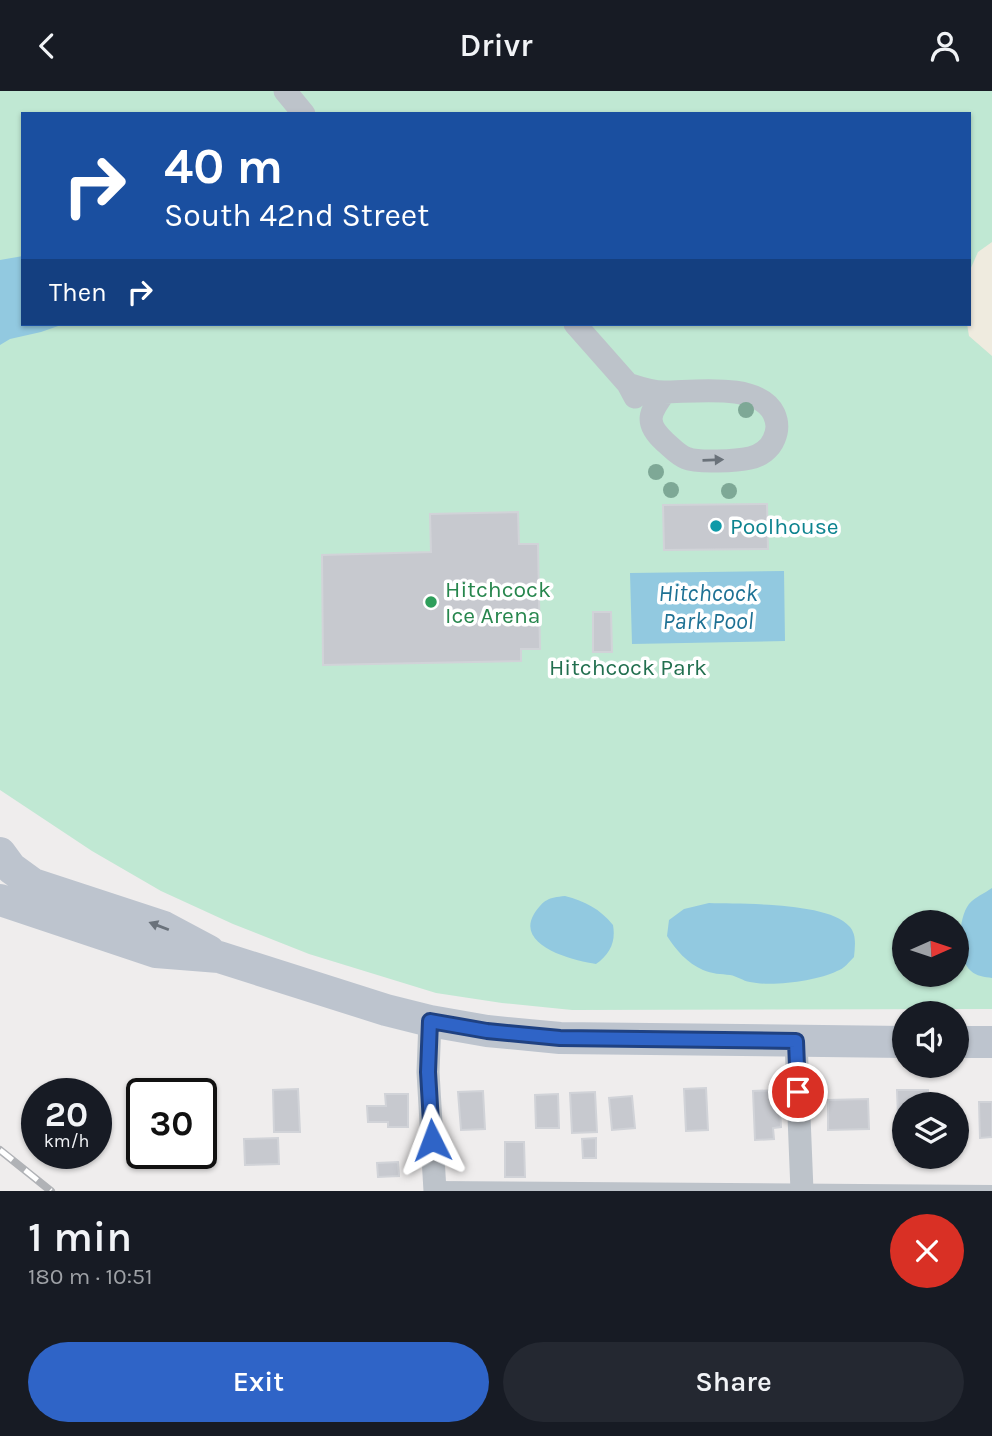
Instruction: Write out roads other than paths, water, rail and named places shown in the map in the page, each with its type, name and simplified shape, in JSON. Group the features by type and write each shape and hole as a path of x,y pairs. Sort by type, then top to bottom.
{"main road":[{"path":"0,853 10,868 33,884 164,927 219,957 386,1010 430,1021 487,1031 560,1038 892,1042"},
{"path":"0,900 156,952 219,957"},
{"path":"0,911 51,918"},
{"path":"969,1042 992,1042"}],"street":[{"path":"285,91 301,112"},
{"path":"577,326 628,384 655,432 678,454 698,461 750,459 766,451 773,443 778,430 771,408 759,397 746,393 647,391 628,384"},
{"path":"651,424 651,412 665,392"},
{"path":"430,1021 428,1072 435,1189"},
{"path":"796,1041 802,1190"}],"lane":[{"path":"435,1189 992,1189"}],"water":[{"path":"21,256 21,326 58,326 10,339 0,345 0,260"},
{"name":"Hitchcock Park Pool","path":"784,571 785,641 632,644 630,573"},
{"path":"992,888 992,978 975,974 970,970 970,910 965,910 977,897"},
{"path":"565,896 592,906 613,925 611,947 596,964 550,950 533,935 530,925 541,905 550,899"},
{"path":"709,903 762,904 823,912 839,918 849,926 855,940 854,957 842,969 828,975 782,983 750,982 706,971 687,960 667,936 669,920 684,909"}],"railway":[{"path":"0,1150 51,1191"}],"place":[{"name":"Poolhouse","path":"716,526"},
{"name":"Hitchcock Ice Arena","path":"431,602"}],"park label":[{"name":"Hitchcock Park","path":"628,667"}]}
